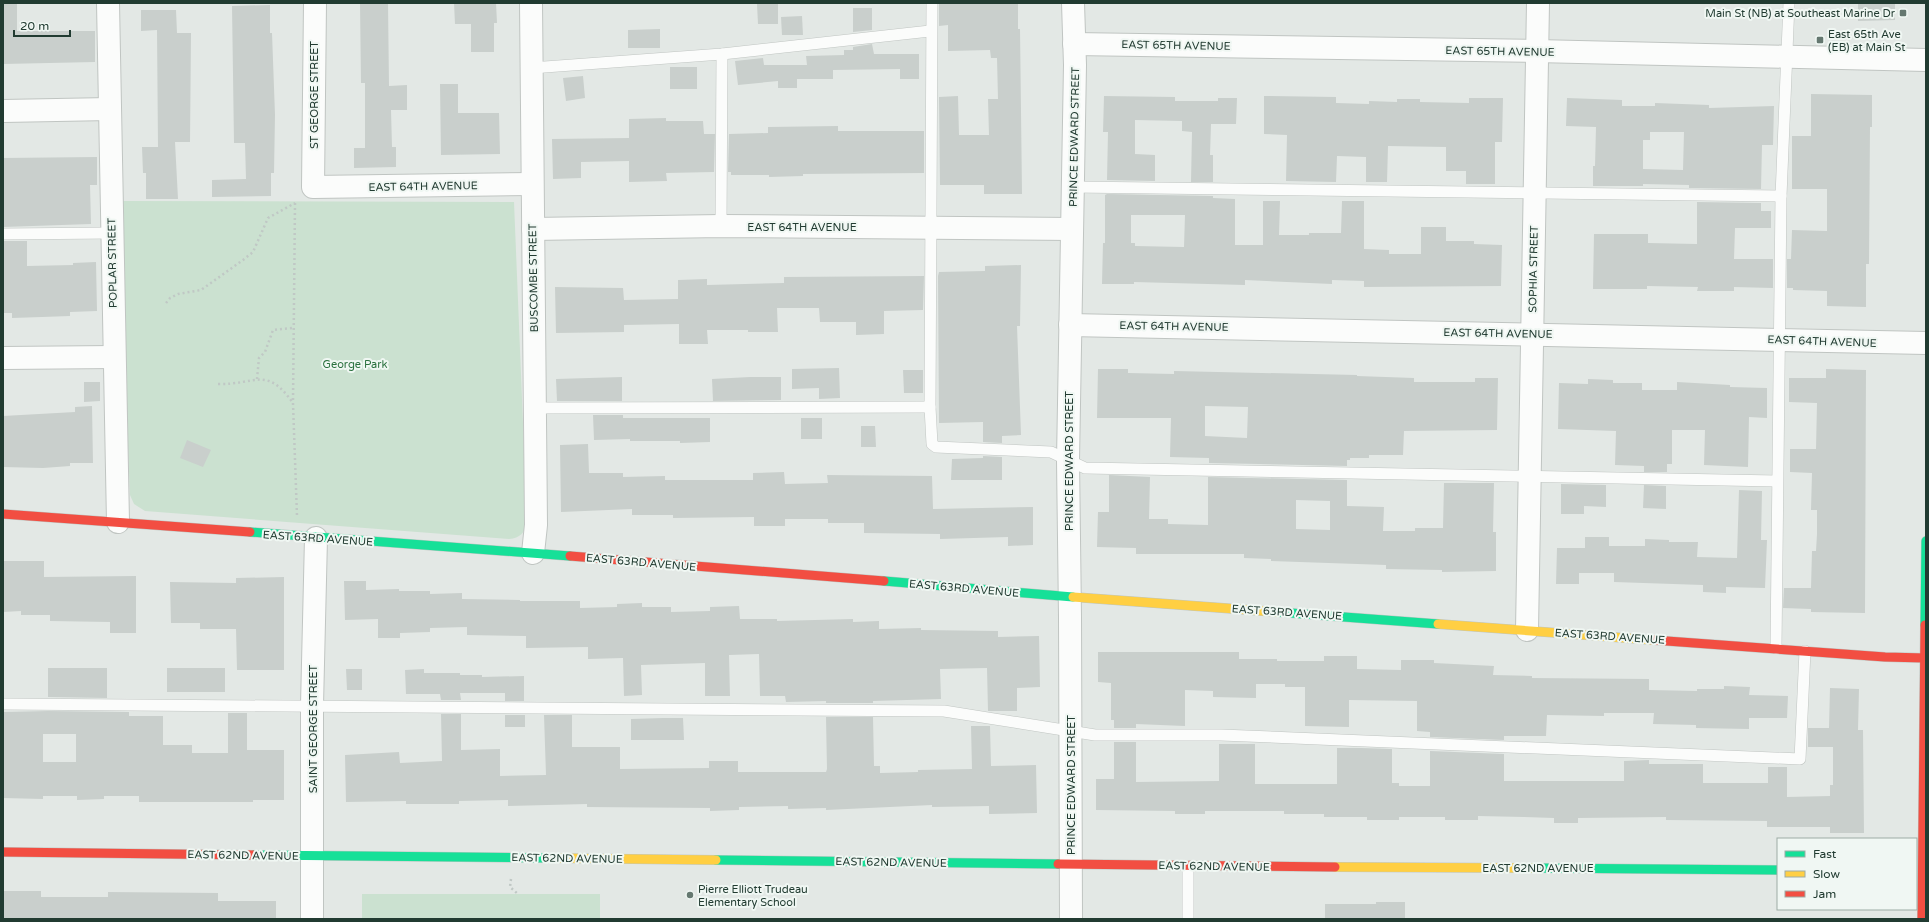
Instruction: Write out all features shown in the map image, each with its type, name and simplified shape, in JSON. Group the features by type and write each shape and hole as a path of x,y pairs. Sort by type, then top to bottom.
{"street":[{"name":"POPLAR STREET","path":"108,3 118,522"},
{"name":"ST GEORGE STREET","path":"314,187 315,3"},
{"name":"BUSCOMBE STREET","path":"531,3 536,525 533,553"},
{"name":"PRINCE EDWARD STREET","path":"1071,919 1072,864 1068,460 1073,187 1073,3"},
{"name":"SOPHIA STREET","path":"1527,630 1538,3"},
{"name":"EAST 65TH AVENUE","path":"1074,44 1536,51 1926,60"},
{"path":"3,111 110,109"},
{"name":"EAST 64TH AVENUE","path":"314,187 532,184"},
{"name":"EAST 64TH AVENUE","path":"533,229 720,226 1072,229"},
{"name":"EAST 64TH AVENUE","path":"1070,325 1926,343"},
{"path":"3,358 114,357"},
{"name":"EAST 63RD AVENUE","path":"3,514 533,553 1070,596 1805,651 1925,658"},
{"name":"SAINT GEORGE STREET","path":"312,919 312,705 316,538"},
{"path":"1922,919 1919,871 1925,805 1926,541"},
{"name":"EAST 62ND AVENUE","path":"3,852 1188,866 1777,870"}],"lane":[{"path":"932,3 930,31 930,407 932,444 936,447 1052,452 1085,468 1529,475 1777,481"},
{"path":"1776,648 1781,196 1789,3"},
{"path":"532,68 722,54 930,31"},
{"path":"720,226 722,54"},
{"path":"1073,187 1781,196"},
{"path":"3,234 112,233"},
{"path":"534,408 930,407"},
{"path":"3,704 312,705 944,711 1095,735 1221,734 1800,759 1805,651"},
{"path":"1188,866 1188,919"}],"path":[{"path":"166,303 170,298 178,294 201,290 243,260 253,252 268,218 295,202 293,403 297,522"},
{"path":"257,379 259,358 265,352 273,330 293,328"},
{"path":"218,384 233,384 257,379 267,379 282,388 293,403"},
{"path":"511,879 510,887 518,894"}],"green space":[{"name":"George Park","path":"118,201 514,202 527,522 523,532 519,536 509,539 145,511 134,504 130,495"},
{"path":"362,894 600,894 600,919 362,919"}],"building":[{"path":"3,3 17,3 17,31 95,31 95,62 3,64"},
{"path":"360,3 388,3 389,86 407,85 407,110 391,110 392,147 396,147 396,167 354,168 354,148 365,148 365,83 361,83"},
{"path":"454,3 496,3 497,23 494,23 494,52 471,52 471,24 455,24"},
{"path":"939,3 1018,3 1018,29 1020,29 1022,194 984,194 984,185 940,185 939,97 958,96 959,135 989,135 988,99 998,99 997,58 991,58 990,50 948,51 948,25 939,26"},
{"path":"1858,3 1895,3 1895,20 1858,21"},
{"path":"757,4 778,4 778,24 758,24"},
{"path":"270,5 270,33 272,33 275,115 274,173 271,173 271,196 212,197 212,180 246,179 245,143 234,143 232,6"},
{"path":"853,8 872,8 872,30 853,32"},
{"path":"141,10 176,10 177,33 191,33 190,142 175,142 178,199 146,199 146,173 143,173 142,147 158,147 157,30 141,31"},
{"path":"802,16 803,35 782,35 781,17"},
{"path":"660,29 660,48 628,48 628,30"},
{"path":"872,44 874,54 919,54 919,79 900,79 900,69 833,70 833,79 797,79 797,88 778,88 778,81 738,85 735,61 763,58 764,65 807,65 806,56 844,55 844,50 853,50 853,47"},
{"path":"670,67 697,67 697,89 670,89"},
{"path":"583,76 585,98 566,101 563,78"},
{"path":"440,84 458,84 458,113 499,113 500,154 441,155"},
{"path":"1811,94 1872,95 1872,127 1870,127 1869,264 1866,264 1866,307 1827,306 1827,291 1793,290 1793,288 1787,288 1787,259 1791,259 1792,230 1827,231 1827,189 1792,189 1792,136 1811,136"},
{"path":"1104,96 1175,97 1175,101 1218,101 1218,98 1237,98 1236,124 1211,124 1210,155 1213,155 1213,182 1191,182 1192,132 1182,131 1182,121 1135,120 1135,154 1155,155 1155,181 1107,180 1108,132 1103,132"},
{"path":"1264,96 1336,97 1336,103 1369,104 1369,101 1397,102 1397,99 1420,99 1420,102 1469,103 1469,98 1503,98 1502,142 1495,142 1495,184 1466,184 1466,171 1446,171 1446,147 1388,146 1387,182 1366,182 1366,157 1337,156 1336,182 1286,181 1287,135 1264,134"},
{"path":"1567,98 1622,100 1622,106 1655,106 1655,103 1709,105 1709,108 1774,106 1773,145 1762,145 1761,189 1689,188 1689,185 1643,184 1643,186 1593,186 1596,127 1566,126","holes":["1650,132 1684,132 1683,170 1643,169 1643,140 1650,140"]},
{"path":"666,118 666,121 703,121 704,134 715,134 714,172 666,173 667,181 629,182 629,161 581,162 581,178 553,179 552,139 629,138 629,119"},
{"path":"838,126 838,131 924,131 924,173 803,174 803,176 769,177 769,175 731,175 731,172 728,172 729,134 768,133 768,127"},
{"path":"97,157 97,185 90,185 91,224 3,227 3,158"},
{"path":"1105,195 1213,196 1213,198 1235,199 1235,245 1263,245 1263,201 1280,201 1279,235 1309,235 1309,233 1341,233 1342,201 1364,201 1364,249 1389,250 1389,254 1421,254 1421,227 1446,227 1446,241 1474,241 1474,244 1502,245 1501,286 1364,287 1364,281 1332,280 1332,284 1245,280 1245,285 1134,282 1134,284 1102,284 1103,243 1105,243","holes":["1131,215 1185,215 1184,247 1135,246 1135,243 1131,243"]},
{"path":"1697,202 1761,203 1761,211 1771,211 1771,228 1735,228 1734,259 1773,259 1773,288 1734,287 1734,291 1697,291 1698,287 1647,286 1647,289 1593,289 1594,234 1648,234 1648,243 1697,244"},
{"path":"3,241 27,241 27,266 73,265 73,263 96,262 97,311 70,312 70,316 12,318 12,313 3,313"},
{"path":"1021,265 1020,326 1017,326 1021,435 1002,436 1002,443 983,442 983,422 939,423 938,276 939,272 985,271 985,266"},
{"path":"924,276 923,310 884,311 884,334 856,335 856,322 820,322 819,308 777,308 778,332 707,330 708,344 679,344 679,324 624,325 624,332 556,333 555,287 623,288 624,300 678,299 678,280 707,279 707,285 784,283 784,277"},
{"path":"839,368 840,398 819,399 819,388 792,389 792,369"},
{"path":"1098,369 1128,369 1128,373 1174,374 1174,371 1357,375 1414,378 1414,382 1475,382 1475,378 1498,378 1497,430 1404,431 1403,455 1369,455 1369,458 1350,458 1350,460 1347,460 1347,466 1209,463 1209,458 1170,457 1171,418 1097,418","holes":["1205,406 1248,407 1247,438 1205,436"]},
{"path":"1826,369 1866,370 1865,613 1811,612 1811,609 1783,608 1784,588 1811,588 1812,551 1816,551 1817,534 1817,510 1811,510 1812,473 1790,472 1790,449 1816,449 1817,403 1789,402 1789,378 1826,378"},
{"path":"903,370 923,370 923,393 904,393"},
{"path":"622,377 622,401 557,401 556,379"},
{"path":"781,377 781,400 713,401 712,379"},
{"path":"1588,379 1613,380 1613,383 1642,383 1642,390 1677,390 1677,382 1730,385 1730,387 1767,388 1767,418 1749,417 1748,467 1704,465 1705,430 1672,430 1672,464 1667,464 1667,472 1644,472 1644,466 1615,465 1616,431 1558,429 1559,383 1588,384"},
{"path":"84,382 100,382 100,401 84,402"},
{"path":"92,406 93,463 70,463 70,466 43,468 3,467 3,416 75,412 75,407"},
{"path":"593,415 623,415 623,418 710,418 710,442 680,443 680,441 630,441 630,439 594,440"},
{"path":"801,418 822,418 822,439 801,439"},
{"path":"861,426 875,426 876,447 861,447"},
{"path":"187,440 211,450 203,467 180,458"},
{"path":"588,444 589,473 623,473 623,477 665,476 665,480 753,480 753,473 784,472 785,484 828,483 827,475 932,476 933,509 1033,507 1033,545 1008,546 1008,537 940,539 940,534 864,533 864,523 828,523 828,519 785,519 785,526 754,526 754,517 673,518 673,515 632,515 632,509 561,512 560,445"},
{"path":"983,456 1002,457 1002,480 951,480 952,459 983,458"},
{"path":"1109,475 1150,477 1149,519 1168,519 1168,524 1208,525 1208,477 1347,480 1347,506 1384,507 1383,531 1415,531 1415,528 1443,528 1444,483 1494,483 1493,532 1496,532 1496,571 1442,572 1442,570 1386,569 1386,565 1271,561 1271,559 1244,558 1244,554 1136,554 1136,548 1097,547 1098,512 1109,512","holes":["1296,500 1330,501 1330,530 1296,529"]},
{"path":"1561,484 1606,485 1606,507 1584,506 1584,514 1561,514"},
{"path":"1644,485 1666,486 1666,509 1643,508"},
{"path":"1739,490 1762,491 1761,540 1767,540 1765,588 1726,587 1726,593 1703,592 1703,585 1614,582 1614,573 1579,573 1579,584 1556,584 1557,548 1585,548 1585,537 1609,537 1609,546 1645,546 1645,539 1669,540 1669,542 1698,542 1697,557 1737,558"},
{"path":"3,561 44,561 44,577 136,576 136,633 110,633 110,622 50,621 50,615 21,615 21,611 3,612"},
{"path":"284,577 284,670 237,670 236,629 200,629 200,623 171,623 170,582 236,583 236,578"},
{"path":"344,581 366,581 366,590 399,589 399,591 430,591 430,594 462,593 462,599 580,601 580,608 617,607 617,604 642,603 642,607 671,607 671,612 710,611 710,607 739,606 740,619 777,619 777,621 853,619 853,622 879,621 879,629 921,628 921,630 998,631 998,637 1039,636 1040,687 1017,688 1017,711 988,711 987,668 940,669 941,699 873,701 873,703 826,703 826,701 786,702 785,696 760,696 759,654 729,655 730,696 705,696 705,663 641,665 642,695 624,696 623,658 588,659 588,647 526,648 526,636 467,635 467,627 430,628 430,632 400,633 400,638 378,638 378,619 345,620"},
{"path":"1098,652 1239,652 1239,659 1277,659 1277,661 1324,661 1324,656 1357,656 1357,669 1401,670 1401,660 1434,660 1434,663 1494,666 1493,675 1532,676 1532,678 1649,679 1649,690 1697,691 1697,689 1724,689 1724,686 1750,687 1749,695 1788,696 1787,718 1749,718 1749,729 1696,728 1696,725 1653,724 1654,713 1604,713 1604,716 1547,715 1546,736 1504,736 1504,740 1430,737 1430,732 1417,731 1417,701 1349,700 1349,727 1305,726 1305,687 1285,687 1285,684 1256,684 1256,698 1213,697 1213,691 1185,690 1185,726 1136,724 1136,728 1114,728 1114,720 1111,720 1111,683 1098,682"},
{"path":"48,668 107,668 107,698 48,697"},
{"path":"167,668 225,668 225,692 167,692"},
{"path":"346,669 362,669 362,690 347,690"},
{"path":"424,669 424,673 460,673 460,675 482,675 482,677 524,676 524,701 505,701 505,693 460,693 461,700 441,700 440,694 406,694 405,670"},
{"path":"1830,688 1859,689 1858,730 1863,730 1864,833 1830,833 1830,827 1767,827 1767,821 1666,820 1666,817 1578,818 1578,823 1554,823 1554,818 1524,817 1478,816 1478,820 1445,820 1445,817 1399,817 1399,820 1367,820 1367,817 1324,817 1324,814 1284,814 1284,811 1205,811 1205,814 1175,814 1175,811 1096,810 1096,779 1114,779 1114,742 1136,742 1136,782 1219,781 1219,744 1255,744 1255,784 1337,784 1337,748 1361,748 1392,749 1392,783 1399,783 1399,786 1430,786 1430,751 1504,754 1504,781 1624,781 1624,761 1649,760 1649,764 1703,764 1703,783 1768,783 1768,767 1787,767 1787,797 1830,796 1830,785 1833,785 1833,747 1808,747 1808,728 1829,728"},
{"path":"3,712 129,712 129,716 163,716 163,745 192,745 192,753 228,753 228,713 247,713 247,750 284,750 284,800 253,800 253,802 139,802 139,796 104,796 104,799 77,800 77,796 43,796 43,799 3,798","holes":["43,734 76,734 76,762 43,762"]},
{"path":"441,714 461,714 461,750 500,749 500,776 546,775 544,715 572,715 572,747 620,747 620,769 709,768 709,761 738,761 738,772 826,772 826,717 873,717 874,766 880,766 880,773 918,772 918,770 972,769 971,726 990,726 991,766 1036,765 1037,813 989,814 989,806 932,807 932,805 826,810 826,808 788,809 788,806 739,807 739,810 710,811 710,808 587,807 587,804 508,806 508,800 459,801 459,804 406,804 406,801 346,802 345,755 399,752 400,763 442,761"},
{"path":"505,715 525,715 525,727 505,727"},
{"path":"683,718 684,740 631,740 631,719"},
{"path":"3,891 41,891 41,897 108,897 108,892 218,893 218,901 276,901 276,919 3,919"},
{"path":"1376,902 1405,902 1405,919 1325,919 1325,904 1376,904"}],"traffic: fast":[{"path":"250,532 570,556"},
{"path":"1925,625 1926,541"},
{"path":"884,581 1073,597"},
{"path":"1277,612 1438,624"},
{"path":"254,855 549,858"},
{"path":"716,860 1058,864"},
{"path":"1533,868 1777,870"}],"traffic: slow":[{"path":"1073,597 1277,612"},
{"path":"1438,624 1653,640"},
{"path":"549,858 716,860"},
{"path":"1335,867 1533,868"}],"traffic: jam":[{"path":"3,514 250,532"},
{"path":"570,556 884,581"},
{"path":"1922,919 1925,625"},
{"path":"1653,640 1885,657 1925,658"},
{"path":"3,852 254,855"},
{"path":"1058,864 1335,867"}],"place":[{"name":"Main St (NB) at Southeast Marine Dr","path":"1903,13"},
{"name":"East 65th Ave (EB) at Main St","path":"1820,40"},
{"name":"Pierre Elliott Trudeau Elementary School","path":"690,895"}]}
